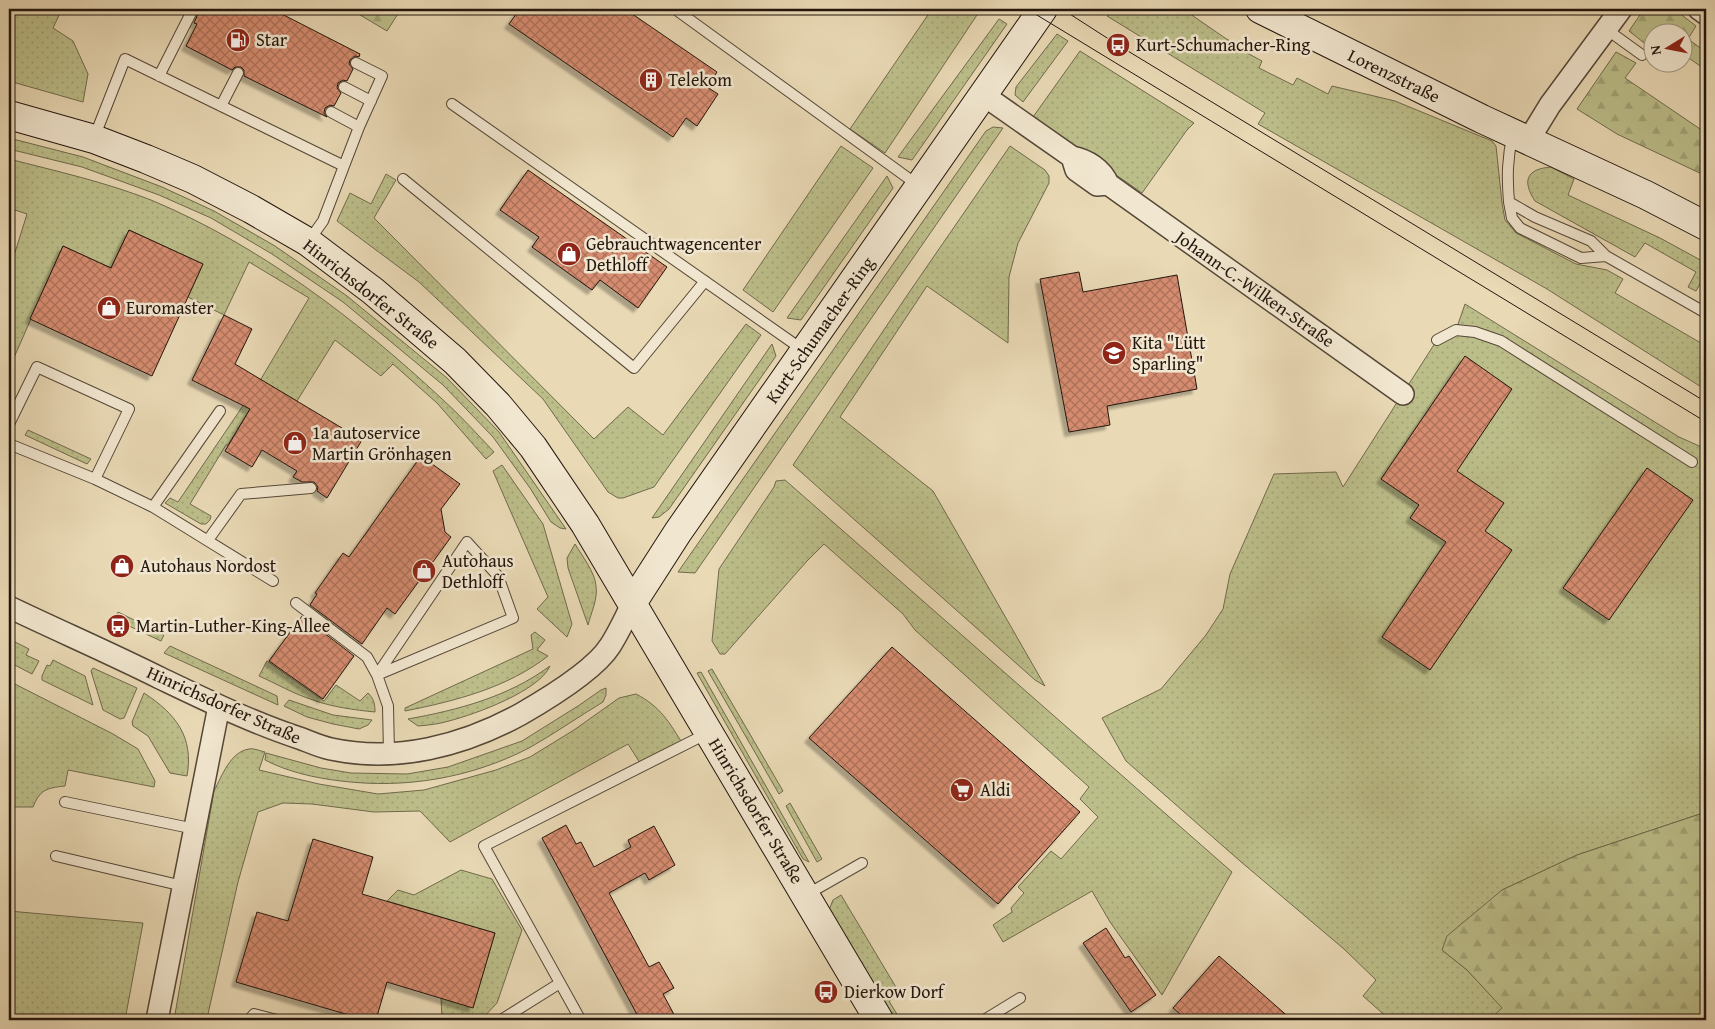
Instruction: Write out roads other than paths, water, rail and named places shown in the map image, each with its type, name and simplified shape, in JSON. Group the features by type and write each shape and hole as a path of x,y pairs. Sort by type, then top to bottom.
{"street":[{"name":"Kurt-Schumacher-Ring","path":"633,602 678,532 1043,9"},
{"name":"Lorenzstraße","path":"1260,9 1521,137 1646,195 1706,226"},
{"path":"1521,137 1550,105 1621,9"},
{"path":"1699,9 1706,14"},
{"name":"Johann-C.-Wilken-Straße","path":"982,94 1072,157 1076,170 1096,185 1108,184 1403,394"},
{"name":"Hinrichsdorfer Straße","path":"9,115 94,139 193,179 251,209 308,242 420,329 455,361 498,405 533,447 585,524 633,602 879,1020"},
{"name":"Hinrichsdorfer Straße","path":"9,607 273,730 330,749 389,753 434,748 464,740 534,707 596,663 610,646 633,602"},
{"path":"157,1020 219,706"}],"lane":[{"path":"159,76 193,9"},
{"path":"675,9 919,186"},
{"path":"1606,30 1642,55"},
{"path":"94,139 125,59 344,166"},
{"path":"308,242 326,214 359,127 382,76 356,62"},
{"path":"221,106 238,73"},
{"path":"344,87 371,101"},
{"path":"452,104 805,351"},
{"path":"331,112 359,127"},
{"path":"1521,137 1509,150 1507,177 1512,218 1520,228 1581,258 1606,256"},
{"path":"403,179 634,368 705,281"},
{"path":"1509,202 1535,217 1591,241 1606,256 1706,313"},
{"path":"1437,340 1456,330 1475,332 1501,341 1692,462"},
{"path":"9,424 36,367 129,409 95,479"},
{"path":"153,507 220,411"},
{"path":"9,444 95,479 153,507 273,581"},
{"path":"208,540 241,494 312,488"},
{"path":"467,542 498,576 513,618 377,675 467,542"},
{"path":"296,603 367,657 377,675 388,706 389,753"},
{"path":"580,1019 484,846 709,733"},
{"path":"65,802 194,829"},
{"path":"56,856 183,886"},
{"path":"806,895 862,863"},
{"path":"501,1020 560,983"},
{"path":"984,1020 1020,998"},
{"path":"249,1020 254,1014 277,1020"}],"tram line":[{"path":"1027,9 1706,422"},
{"path":"1062,9 1118,45 1706,402"}],"place":[{"name":"Star","path":"238,40"},
{"name":"Kurt-Schumacher-Ring","path":"1118,45"},
{"name":"Telekom","path":"651,80"},
{"name":"Gebrauchtwagencenter Dethloff","path":"569,254"},
{"name":"Euromaster","path":"109,308"},
{"name":"Kita \"Lütt Sparling\"","path":"1114,353"},
{"name":"1a autoservice Martin Grönhagen","path":"295,443"},
{"name":"Autohaus Nordost","path":"122,566"},
{"name":"Autohaus Dethloff","path":"424,571"},
{"name":"Martin-Luther-King-Allee","path":"118,626"},
{"name":"Aldi","path":"962,790"},
{"name":"Dierkow Dorf","path":"826,992"}]}
